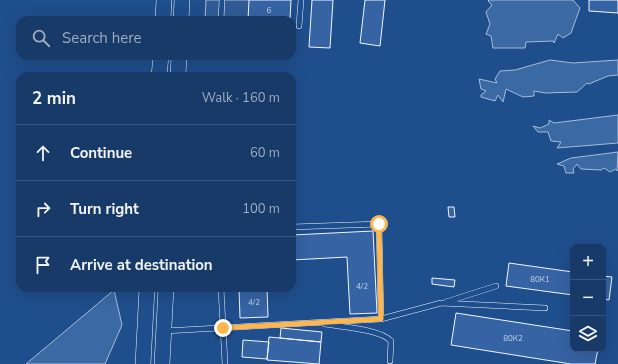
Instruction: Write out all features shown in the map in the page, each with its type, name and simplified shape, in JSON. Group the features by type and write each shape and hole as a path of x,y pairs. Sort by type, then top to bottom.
{"main road":[{"path":"163,16 164,0"},
{"path":"181,16 182,0"},
{"path":"160,72 161,60"},
{"path":"178,72 179,60"},
{"path":"143,364 147,292"},
{"path":"162,364 166,292"}],"lane":[{"path":"221,16 222,0"},
{"path":"299,26 301,0"},
{"path":"296,227 379,224 381,319"},
{"path":"163,332 381,319 496,286"},
{"path":"221,292 225,364"},
{"path":"441,303 545,308"},
{"path":"316,322 377,333 387,337 391,341 390,361"}],"shaded area":[{"path":"206,0 253,0 252,16 205,16"},
{"path":"573,0 580,8 571,33 563,38 558,34 554,43 553,41 526,42 525,48 493,48 491,36 486,34 490,24 486,12 492,5 488,1"},
{"path":"550,60 573,63 618,60 618,75 608,76 589,84 587,83 577,92 545,93 534,91 534,96 523,97 506,89 503,102 498,95 495,101 481,97 481,95 486,91 481,89 479,79 497,83 495,79 500,71 515,70"},
{"path":"618,115 618,143 557,148 561,142 551,141 548,132 538,132 533,126 540,128 549,124 549,120 554,123"},
{"path":"618,152 617,171 616,169 610,172 604,168 601,170 581,169 577,164 573,169 574,173 566,173 564,166 557,164 571,158"},
{"path":"112,292 114,292 122,325 105,364 26,364"}],"building":[{"path":"249,0 291,0 290,16 248,16"},
{"path":"312,0 333,0 330,48 309,47"},
{"path":"365,0 385,0 380,46 360,43"},
{"path":"589,0 618,0 618,13 589,11"},
{"path":"448,207 454,207 455,217 449,217"},
{"path":"373,231 377,313 350,314 347,257 296,260 296,235"},
{"path":"509,263 570,272 570,295 506,286"},
{"path":"606,276 612,277 609,300 606,300"},
{"path":"432,278 455,280 454,287 432,284"},
{"path":"239,292 267,292 268,317 240,318"},
{"path":"456,313 570,331 570,352 597,352 595,364 571,364 451,345"},
{"path":"281,328 322,332 321,342 280,338"},
{"path":"269,337 321,342 319,364 267,360"},
{"path":"243,340 269,342 267,359 242,357"}],"route":[{"path":"223,328 381,319 379,224"}]}
